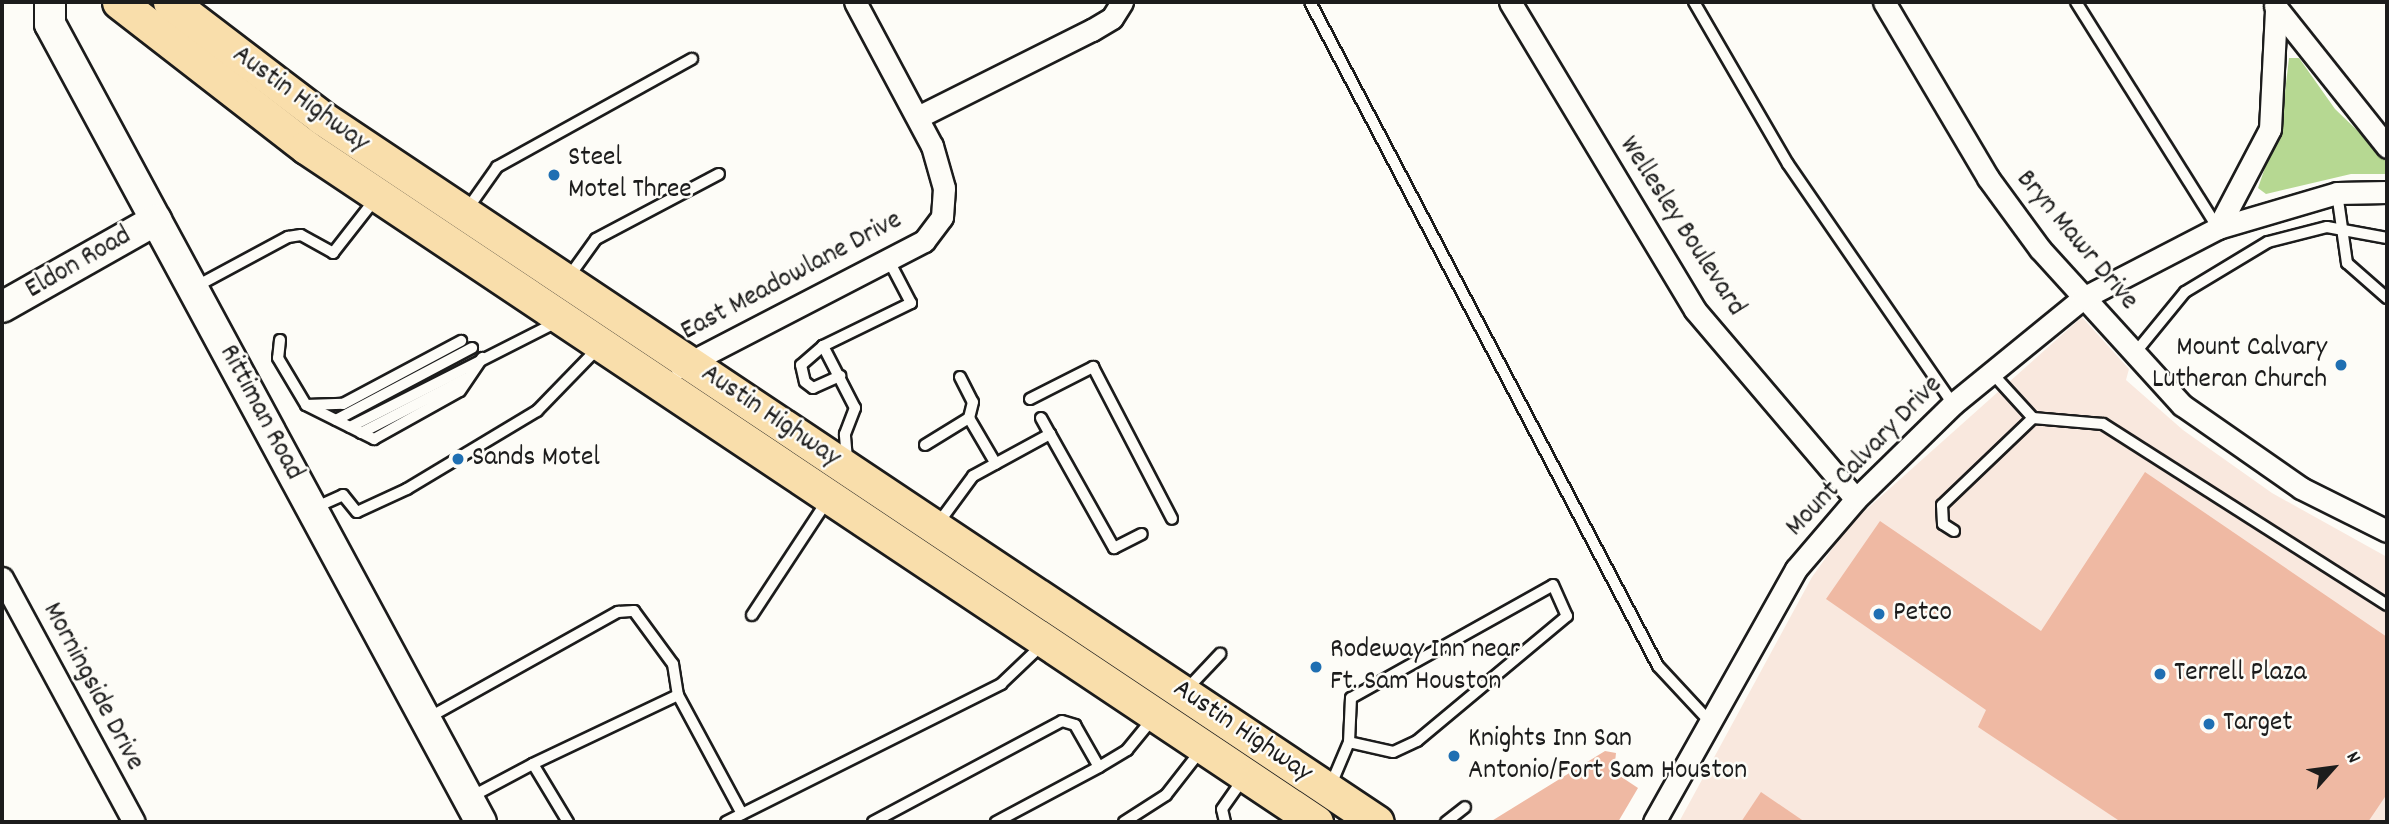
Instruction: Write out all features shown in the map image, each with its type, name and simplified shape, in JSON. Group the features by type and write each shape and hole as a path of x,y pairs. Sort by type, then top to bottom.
{"main road":[{"name":"Austin Highway","path":"119,2 169,45 379,195 1048,639 1245,775 1303,819"},
{"name":"Austin Highway","path":"170,2 322,118 1377,822"}],"street":[{"name":"East Meadowlane Drive","path":"657,380 924,240 945,204 939,165 918,117 855,2"},
{"path":"918,117 1092,30 1112,18 1122,2"},
{"name":"Wellesley Boulevard","path":"1510,2 1695,310 1856,499"},
{"name":"Bryn Mawr Drive","path":"1884,2 1988,178 2083,298 2135,354 2211,428 2301,488 2387,531"},
{"path":"2218,228 2270,129 2274,5"},
{"path":"2274,5 2387,147"},
{"name":"Rittiman Road","path":"44,9 475,810"},
{"name":"Mount Calvary Drive","path":"1654,822 1796,569 1856,499 1953,404 2083,298 2218,228 2337,192 2387,192"},
{"name":"Eldon Road","path":"2,307 156,220"},
{"name":"Morningside Drive","path":"2,578 134,822"}],"lane":[{"path":"1310,2 1658,666 1710,722"},
{"path":"1694,2 1788,164 1953,404"},
{"path":"2076,2 2218,228"},
{"path":"464,213 497,167 692,59"},
{"path":"566,281 596,239 719,174"},
{"path":"2337,192 2339,229 2347,263 2387,298"},
{"path":"192,288 288,237 301,235 333,253 379,195"},
{"path":"2135,354 2168,308 2206,276 2268,242 2307,229 2339,229 2387,238"},
{"path":"840,376 813,387 805,382 801,365 823,346 911,303 888,260"},
{"path":"350,427 483,356 565,318"},
{"path":"280,340 278,358 306,405 374,439 460,391 483,356"},
{"path":"306,405 343,404 461,341"},
{"path":"312,509 343,495 357,512 366,510 475,450 537,411 602,344"},
{"path":"823,346 855,408 844,449 850,470"},
{"path":"337,421 472,348"},
{"path":"1030,399 1093,367 1172,519"},
{"path":"1991,372 2033,418 2103,424 2387,605"},
{"path":"925,445 969,418 973,402 960,377"},
{"path":"969,418 996,464"},
{"path":"1041,418 1114,548 1142,534"},
{"path":"1954,531 1943,524 1942,505 2033,418"},
{"path":"935,527 973,476 1050,434"},
{"path":"752,615 831,496"},
{"path":"1329,790 1349,742 1351,698 1553,585 1567,616 1417,741 1393,752 1349,742"},
{"path":"426,720 618,612 634,611 651,626 673,664 678,695 742,814"},
{"path":"726,822 1001,684 1048,639"},
{"path":"1184,693 1220,654"},
{"path":"475,810 533,764 678,695"},
{"path":"996,822 1127,750 1156,715"},
{"path":"873,822 1062,721 1075,724 1099,767"},
{"path":"1124,822 1166,795 1204,747"},
{"path":"533,764 568,822"},
{"path":"1225,822 1222,809 1245,775"},
{"path":"1446,822 1465,807"}],"shaded area":[{"path":"2082,317 2129,369 2126,380 2183,430 2272,493 2387,557 2387,822 1679,822 1812,577 1850,524"}],"green space":[{"path":"2289,58 2299,58 2335,109 2386,158 2387,174 2351,174 2266,194 2258,188 2282,118"}],"building":[{"name":"Terrell Plaza","path":"2145,472 2387,637 2387,794 2368,822 2121,822 1978,727 1986,710 1826,599 1880,521 2041,631"},
{"path":"1605,751 1616,753 1614,772 1638,788 1618,822 1490,822"},
{"path":"1761,792 1805,822 1741,822"}],"place":[{"name":"Steel Motel Three","path":"554,175"},
{"name":"Mount Calvary Lutheran Church","path":"2341,365"},
{"name":"Sands Motel","path":"458,459"},
{"name":"Petco","path":"1879,614"},
{"name":"Rodeway Inn near Ft. Sam Houston","path":"1316,667"},
{"name":"Terrell Plaza","path":"2160,674"},
{"name":"Target","path":"2209,724"},
{"name":"Knights Inn San Antonio/Fort Sam Houston","path":"1454,756"}]}
